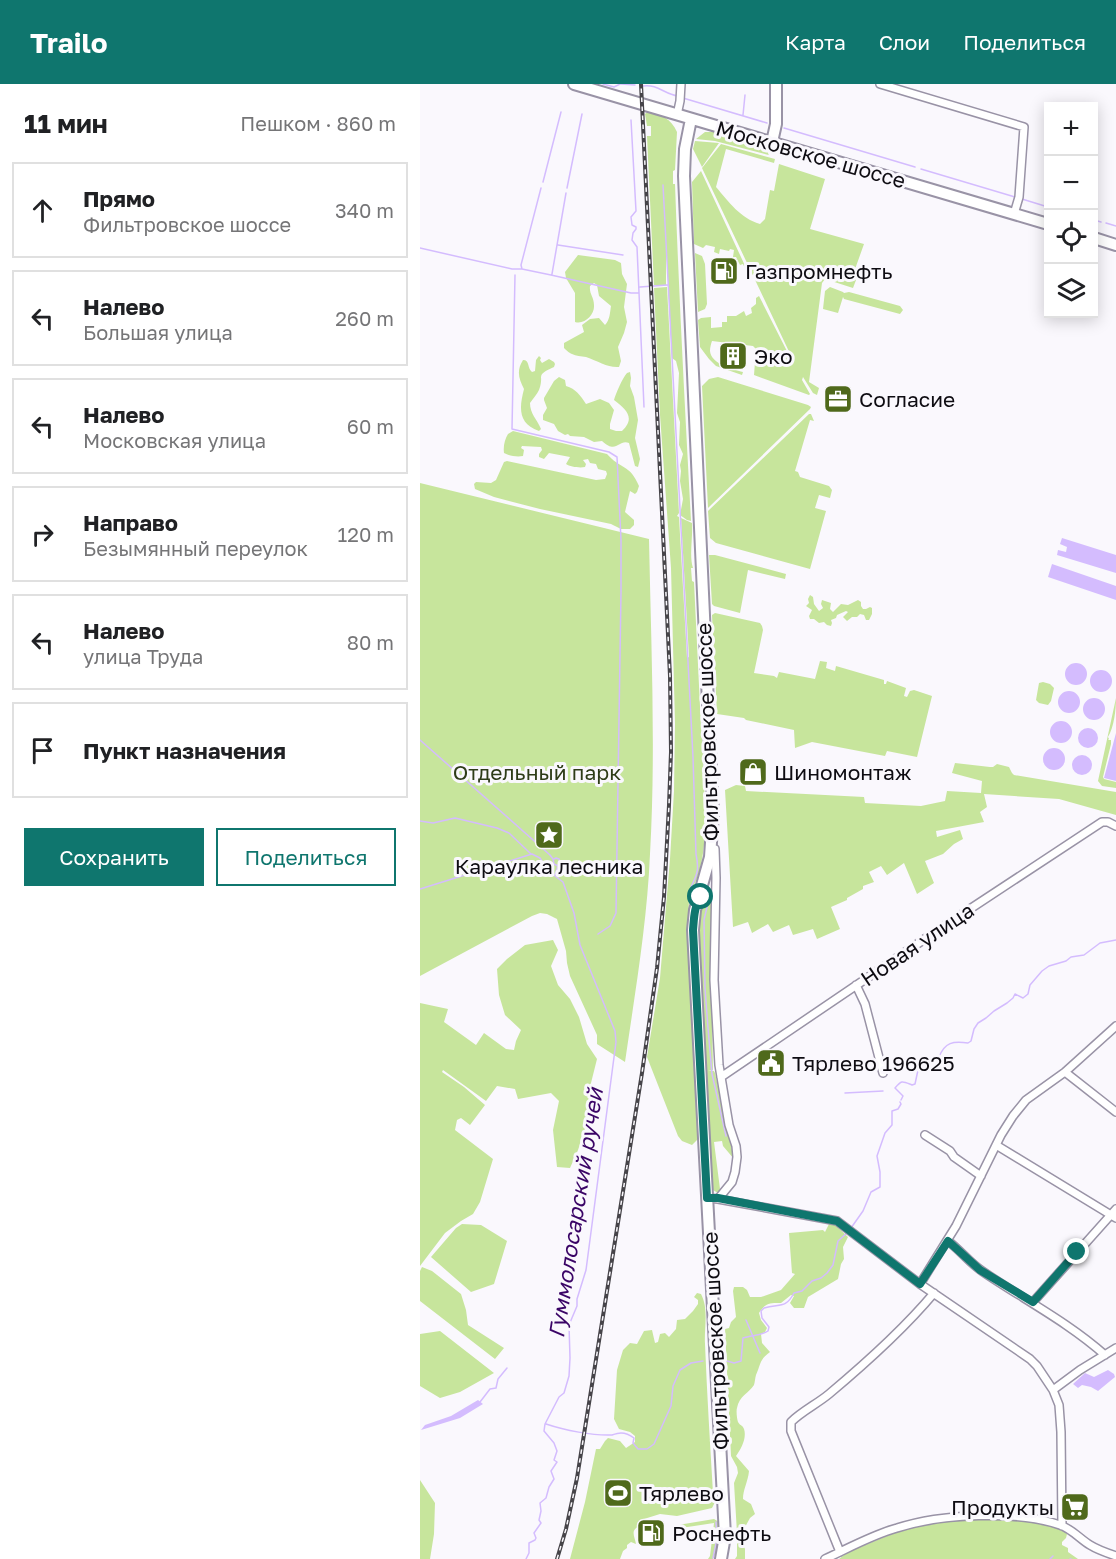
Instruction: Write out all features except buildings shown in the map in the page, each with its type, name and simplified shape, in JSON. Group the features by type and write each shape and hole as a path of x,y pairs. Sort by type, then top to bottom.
{"main road":[{"name":"Московское шоссе","path":"574,84 1044,223"},
{"path":"772,142 777,117 776,84"},
{"name":"Фильтровское шоссе","path":"691,119 685,149 684,176 713,827 710,857 695,910 693,930 713,1198 724,1542 721,1559"},
{"path":"1098,239 1116,244"}],"street":[{"path":"676,115 681,84"},
{"path":"880,84 1023,127 1019,197 1014,214"},
{"name":"Новая улица","path":"721,1077 1102,822 1116,826"},
{"path":"713,827 716,1032 729,1125 737,1157 732,1182 713,1198"},
{"path":"698,899 704,895 715,897"},
{"path":"856,985 865,1004 883,1073"},
{"path":"920,1284 948,1241 1013,1116 1023,1103 1065,1072 1116,1026"},
{"path":"1065,1072 1116,1112"},
{"path":"925,1135 950,1151 954,1157 981,1176"},
{"path":"996,1145 1114,1214 1033,1302"},
{"path":"713,1198 837,1221 920,1284 1029,1358 1053,1390 1059,1405 1062,1526"},
{"path":"948,1241 980,1270 1033,1302 1105,1355"},
{"path":"840,1552 790,1424 793,1419 827,1395 896,1334 934,1293"},
{"path":"1053,1390 1116,1348"},
{"path":"825,1559 909,1524 997,1515 1062,1526 1091,1546 1116,1556"},
{"path":"724,1542 728,1559"}],"green space":[{"path":"648,111 669,120 677,132 673,184 675,184 691,521 680,515 683,499 680,465 683,454 679,445 680,422 677,413 679,373 676,361 672,358 666,244 666,285 654,285 647,136 651,136 651,126 647,126 645,114"},
{"path":"705,132 715,132 765,148 769,155 715,141 696,139"},
{"path":"695,141 719,143 702,167 693,149"},
{"path":"721,144 775,159 774,163 726,149 716,187 735,209 747,218 760,224 765,219 770,190 774,191 779,164 825,179 810,229 864,244 854,272 856,280 853,288 825,279 822,283 809,382 819,388 817,395 813,393 803,377 802,380 809,395 754,375 756,349 753,346 712,341 711,356 718,363 743,372 742,375 716,366 700,347 698,320 711,317 711,328 722,327 722,322 727,322 727,316 736,316 744,311 746,316 752,313 751,308 756,304 756,298 759,296 793,360 702,168"},
{"path":"701,171 747,270 746,271 743,264 740,265 736,257 733,257 734,250 720,249 719,254 714,252 715,247 706,245 703,248 694,244 692,182"},
{"path":"695,253 702,256 705,264 707,304 705,309 698,312"},
{"path":"578,255 615,260 621,263 622,274 627,284 624,307 627,322 618,347 621,361 619,367 574,355 564,348 564,343 584,332 582,325 590,319 599,318 605,325 610,313 611,306 599,296 597,285 594,283 590,286 594,302 593,312 586,320 575,322 575,293 565,272"},
{"path":"667,287 679,513 677,516 679,517 687,658 689,657 681,518 692,523 693,568 691,568 694,582 704,762 704,849 696,881 689,894 688,950 698,1137 692,1145 682,1141 678,1136 647,1057 660,978 674,791 675,724 671,568 654,288"},
{"path":"830,287 844,293 849,292 900,306 903,310 900,314 843,297 838,313 823,309 825,291"},
{"path":"539,356 542,363 549,359 555,364 542,374 539,390 530,403 532,413 541,429 539,431 527,424 522,414 521,403 524,389 519,371 523,360 527,361 532,372 535,371 536,360"},
{"path":"630,372 630,386 638,420 635,438 640,459 638,467 635,466 629,443 625,442 611,447 602,441 594,442 584,437 565,435 558,431 554,424 543,420 547,408 544,398 559,377 565,380 566,386 577,393 586,404 600,399 609,403 614,410 610,429 622,431 628,422 628,414 614,400 623,379"},
{"path":"718,377 811,407 708,508 702,386 709,379"},
{"path":"809,414 814,421 810,420 795,471 800,477 829,486 832,490 830,498 819,495 815,508 826,511 810,569 716,543 710,538 708,511"},
{"path":"513,431 607,454 628,470 639,486 635,494 630,491 625,512 634,520 634,525 630,529 621,529 611,524 494,497 475,489 476,482 491,483 496,480 504,462 507,461 596,480 605,479 606,471 598,469 596,464 590,463 588,459 583,460 585,467 578,467 566,464 570,457 549,453 544,459 539,457 541,447 522,446 523,456 504,453 506,438"},
{"name":"Отдельный парк","path":"420,483 649,539 653,736 652,815 643,932 625,1062 597,1044 597,1035 570,976 557,919 547,914 540,913 532,916 420,976"},
{"path":"709,555 786,574 785,579 748,570 740,613 714,606"},
{"path":"810,595 819,611 823,608 822,600 831,603 830,609 833,612 841,604 848,605 858,600 863,609 872,608 872,614 869,620 860,614 847,621 843,617 848,612 846,611 831,620 831,626 824,622 819,623 810,619 809,616 812,610 806,606"},
{"path":"715,613 760,623 762,626 754,673 777,678 779,672 815,679 820,661 827,662 826,668 835,671 836,666 884,680 884,684 887,681 906,688 904,696 907,697 910,691 914,690 932,696 917,757 887,751 885,756 812,742 795,748 794,730 717,714 712,615"},
{"path":"1043,682 1054,688 1048,705 1036,700 1039,683"},
{"path":"1116,698 1112,728 1108,737 1111,744 1103,777 1116,782 1116,788 1102,786 1098,781"},
{"path":"955,763 990,767 997,764 1009,767 1014,775 1116,792 1116,815 1059,799 984,794 987,807 980,812 984,822 936,831 937,837 960,830 963,839 943,854 925,861 934,883 917,894 904,863 887,875 881,866 869,872 874,882 863,886 863,889 847,900 831,907 840,929 817,939 813,929 793,935 789,925 773,932 768,924 752,933 748,922 733,927 725,790 736,785 745,786 746,791 864,797 865,803 921,806 945,801 947,791 981,793 982,781 952,773"},
{"path":"710,899 713,1070 708,1070 715,1073 734,1159 723,1146 722,1141 714,1142 720,1189 718,1193 713,1190 711,1182 699,928 702,908"},
{"path":"553,940 558,950 551,966 558,985 570,999 579,1017 587,1044 597,1059 590,1087 591,1111 578,1150 570,1168 557,1167 553,1130 559,1101 551,1093 518,1099 515,1089 497,1086 486,1101 443,1070 442,1072 485,1105 470,1125 461,1118 457,1120 455,1130 493,1159 480,1202 473,1214 445,1233 420,1266 420,1003 448,1009 444,1022 476,1045 484,1033 506,1049 514,1050 521,1030 505,1015 499,995 497,969 525,945"},
{"path":"833,1223 848,1237 843,1247 844,1259 838,1279 808,1297 804,1308 794,1308 790,1303 794,1296 791,1295 781,1303 766,1305 759,1313 767,1328 761,1334 762,1343 770,1352 762,1360 754,1385 738,1404 738,1422 743,1427 745,1436 736,1456 749,1471 743,1499 751,1504 755,1514 744,1529 748,1535 741,1538 745,1549 745,1559 735,1559 737,1533 734,1483 738,1473 731,1456 725,1329 729,1328 736,1317 734,1287 743,1287 750,1297 761,1297 781,1290 795,1274 792,1273 789,1233 823,1230 825,1232 829,1224"},
{"path":"462,1224 481,1225 507,1241 494,1284 471,1292 431,1257"},
{"path":"422,1267 432,1271 461,1294 468,1325 504,1348 495,1359 420,1301"},
{"path":"697,1293 701,1294 706,1312 707,1381 715,1502 712,1508 677,1516 660,1514 644,1519 641,1526 634,1531 636,1544 631,1542 627,1545 620,1559 570,1559 596,1449 600,1449 608,1438 620,1441 626,1448 635,1442 635,1436 619,1429 614,1419 617,1370 623,1350 630,1343 637,1344 644,1331 652,1330 655,1343 658,1342 660,1334 665,1333 669,1337 676,1329 677,1320 685,1319 698,1304 698,1300 694,1297"},
{"path":"440,1331 494,1373 460,1392 440,1398 420,1386 420,1334"},
{"path":"420,1480 435,1503 430,1559 420,1559"},
{"path":"990,1518 1031,1522 1062,1530 1067,1534 1062,1545 1078,1559 839,1559 848,1552 909,1527 946,1521"},
{"path":"714,1519 719,1522 717,1550 713,1559 708,1559 714,1523 681,1528 678,1525"}],"shaded area":[{"path":"1062,538 1116,555 1116,573 1057,555 1058,550 1066,552 1067,547 1060,544"},
{"path":"1052,564 1116,586 1116,600 1048,577"},
{"path":"1076,663 1086,670 1087,674 1080,684 1076,685 1066,678 1065,674 1072,664"},
{"path":"1101,670 1111,677 1112,681 1105,691 1101,692 1091,685 1090,681 1097,671"},
{"path":"1069,691 1077,694 1080,702 1077,710 1069,713 1061,710 1058,702 1061,694"},
{"path":"1094,698 1102,701 1105,709 1102,717 1094,720 1086,717 1083,709 1086,701"},
{"path":"1061,721 1069,724 1072,732 1069,740 1061,743 1053,740 1050,732 1053,724"},
{"path":"1088,728 1095,731 1098,738 1095,745 1088,748 1081,745 1078,738 1081,731"},
{"path":"1116,733 1116,781 1104,778"},
{"path":"1054,748 1062,751 1065,759 1062,767 1054,770 1046,767 1043,759 1046,751"},
{"path":"1078,755 1086,755 1092,761 1092,769 1086,775 1078,775 1072,769 1072,761"},
{"path":"1108,1370 1115,1377 1098,1391 1082,1385 1078,1388 1073,1384 1085,1373 1094,1377"},
{"path":"478,1400 483,1404 460,1418 421,1430 425,1425 451,1416"}],"waterway":[{"path":"603,84 614,87 620,84"},
{"path":"621,84 635,85"},
{"path":"643,86 653,86 678,96"},
{"path":"770,90 771,104"},
{"path":"743,115 745,95"},
{"path":"683,98 767,123"},
{"path":"543,182 561,112"},
{"path":"567,188 582,114"},
{"path":"770,124 771,115"},
{"path":"631,120 636,211 631,217 632,225 636,227 632,240 637,247 644,407"},
{"path":"784,128 915,167"},
{"path":"921,169 1015,197"},
{"path":"663,185 698,867 691,887 693,891"},
{"path":"522,269 521,265 541,188"},
{"path":"552,274 566,193"},
{"path":"1022,199 1044,206"},
{"path":"1106,223 1116,226"},
{"path":"558,245 623,255"},
{"path":"420,248 512,269 522,269 639,293"},
{"path":"515,275 512,429 609,452 617,457 621,591 616,913 610,926 598,934"},
{"path":"640,287 667,285"},
{"path":"420,740 550,855 554,864 558,866 555,875"},
{"path":"420,821 433,823 455,818 497,828 509,833 531,854"},
{"name":"Гуммолосарский ручей","path":"420,889 532,854 540,858 547,870 563,882 574,913 580,945 615,1031 616,1042 586,1270 577,1306 569,1325 569,1376 564,1393 559,1397 545,1424 544,1431 554,1443 557,1451 554,1460 557,1462 551,1471 554,1479 546,1498 540,1503 539,1520 541,1523 534,1533 535,1540 529,1543 529,1553 526,1559"},
{"path":"554,859 559,859 558,865"},
{"path":"708,903 704,920 708,1028 712,1074 726,1136"},
{"path":"901,1100 903,1096 895,1088 899,1084 902,1082 915,1084 918,1070 927,1059 939,1057 947,1045 971,1041 978,1023 1007,1003 1015,994 1023,998 1028,994 1030,985 1042,971 1071,957 1084,955 1100,943 1116,940"},
{"path":"845,1093 883,1091"},
{"path":"851,1228 863,1211 871,1192 880,1187 877,1156 885,1133 892,1125 892,1111 898,1109 900,1102"},
{"path":"727,1361 734,1363 741,1361 743,1338 768,1331 769,1327 762,1318 761,1311 764,1308 785,1304 794,1293 802,1291 812,1281 827,1273 833,1265 838,1241 848,1232"},
{"path":"746,1320 760,1353"},
{"path":"546,1424 588,1434 625,1433 634,1438 633,1443 638,1449 647,1449 654,1444 671,1406 673,1386 680,1370 691,1363 703,1361"},
{"path":"480,1402 490,1389 496,1388 498,1379 507,1368"},
{"path":"713,1558 717,1539 716,1522"},
{"path":"1050,1559 1053,1556"}],"railway":[{"path":"557,1559 577,1478 642,1073 657,968 664,897 671,752 670,676 641,84"}],"place":[{"name":"Газпромнефть","path":"724,271"},
{"name":"Эко","path":"733,356"},
{"name":"Согласие","path":"838,399"},
{"name":"Шиномонтаж","path":"753,772"},
{"name":"Караулка лесника","path":"549,835"},
{"name":"Тярлево 196625","path":"771,1063"},
{"name":"Тярлево","path":"618,1493"},
{"name":"Продукты","path":"1075,1507"},
{"name":"Роснефть","path":"651,1533"}],"route":[{"path":"701,897 698,899 695,910 693,930 707,1198 718,1198 837,1221 920,1284 948,1241 980,1270 1033,1302 1077,1252"}]}
